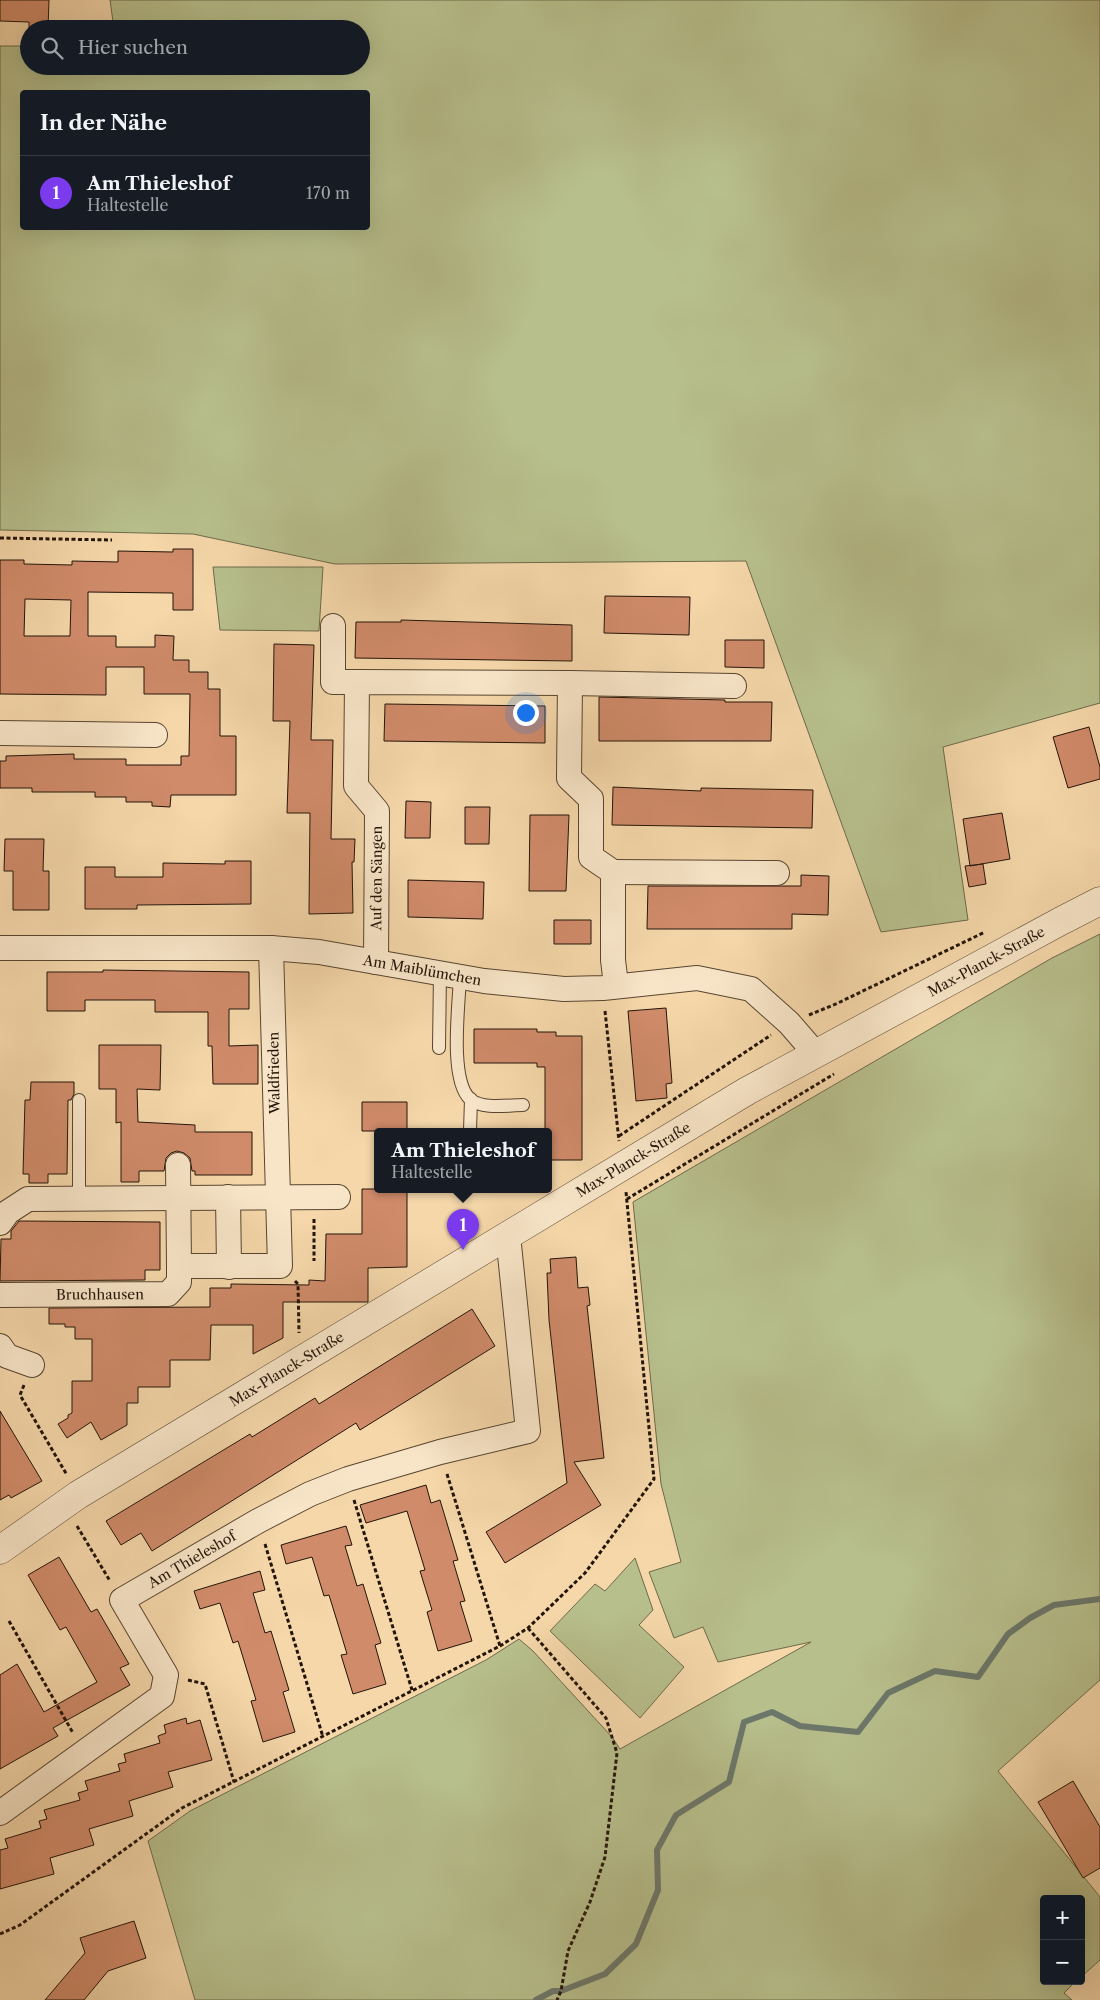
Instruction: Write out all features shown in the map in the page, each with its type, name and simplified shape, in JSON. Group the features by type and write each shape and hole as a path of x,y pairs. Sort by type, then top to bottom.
{"street":[{"path":"333,626 333,682 734,686"},
{"name":"Auf den Sängen","path":"357,682 356,786 377,811 376,962"},
{"path":"570,683 569,778 591,799 591,857 613,872 777,873"},
{"path":"0,733 156,735"},
{"path":"609,986 613,960 613,872"},
{"name":"Max-Planck-Straße","path":"0,1550 71,1500 747,1091 1100,901"},
{"name":"Am Maiblümchen","path":"0,948 271,948 319,952 450,975 564,989 697,978 751,989 789,1023 815,1054"},
{"name":"Waldfrieden","path":"271,948 280,1266"},
{"path":"178,1165 179,1266 280,1266"},
{"path":"228,1197 229,1267"},
{"path":"3,1213 28,1199 338,1197"},
{"name":"Am Thieleshof","path":"122,1600 258,1521 310,1494 348,1479 440,1452 528,1431 508,1235"},
{"name":"Bruchhausen","path":"0,1295 168,1294 179,1282 179,1266"},
{"path":"0,1346 6,1356 32,1366"},
{"path":"0,1813 162,1696 166,1675 122,1600"}],"lane":[{"path":"439,1048 450,975"},
{"path":"450,975 457,1062 464,1091 471,1099 484,1105 523,1105"},
{"path":"470,1128 471,1099"},
{"path":"79,1100 79,1198"}],"path":[{"path":"0,538 112,540"},
{"path":"619,1136 789,1023 838,1003 986,931"},
{"path":"0,1934 20,1925 182,1808 500,1646 528,1628 585,1573 654,1480 627,1199 619,1136 609,986"},
{"path":"627,1199 839,1071"},
{"path":"314,1197 314,1261"},
{"path":"280,1266 298,1284 298,1332 312,1353"},
{"path":"32,1366 20,1395 122,1600"},
{"path":"440,1452 500,1646"},
{"path":"348,1479 412,1690"},
{"path":"258,1521 323,1737"},
{"path":"9,1621 84,1753"},
{"path":"528,1628 606,1718 617,1754 605,1857 590,1902 568,1952 561,1990 557,2000"},
{"path":"166,1675 205,1684 234,1782"}],"green space":[{"path":"110,0 1100,0 1100,703 943,747 968,920 881,932 746,561 335,564 193,534 0,530 0,46 20,46 20,75 370,75 370,20 113,20"},
{"path":"213,567 323,567 319,631 220,630"},
{"path":"1100,934 1100,1680 998,1771 1100,1897 1100,1960 1085,1973 1085,1895 1040,1895 1040,1985 1072,1985 1064,1993 1072,2000 195,2000 148,1841 190,1811 486,1660 519,1639 533,1651 612,1737 620,1749 811,1642 718,1662 703,1627 674,1638 649,1572 681,1562 661,1484 633,1202 1052,958"},
{"path":"635,1558 653,1610 639,1625 684,1667 640,1718 550,1631 595,1584 605,1591"}],"building":[{"path":"0,0 49,0 48,20 0,21"},
{"path":"173,549 193,549 193,610 173,610 173,593 88,592 88,636 116,636 116,647 155,647 155,635 174,636 173,660 189,660 189,672 208,672 208,689 220,689 220,736 236,736 236,795 171,795 170,807 152,806 152,802 126,802 126,797 95,797 95,792 32,792 32,788 0,788 0,761 6,761 6,756 74,754 74,759 126,759 126,765 181,765 181,756 189,756 190,694 144,694 144,667 106,667 106,695 0,694 0,560 24,560 24,564 72,565 72,561 118,562 118,551 173,552","holes":["25,599 71,600 70,636 24,636"]},
{"path":"605,596 690,597 689,635 604,633"},
{"path":"401,620 572,625 572,661 355,658 356,622 401,622"},
{"path":"725,640 764,640 764,668 725,667"},
{"path":"274,644 314,645 311,740 333,740 331,839 355,839 354,862 352,862 353,913 309,914 310,813 287,813 290,721 273,721"},
{"path":"599,697 772,702 771,741 599,741"},
{"path":"385,704 545,706 545,743 384,741"},
{"path":"1089,727 1100,767 1100,779 1068,788 1053,737"},
{"path":"613,787 701,791 701,788 813,790 812,828 612,825"},
{"path":"406,801 431,802 430,838 405,838"},
{"path":"465,807 490,807 489,844 465,844"},
{"path":"1002,813 1010,859 970,866 963,819"},
{"path":"530,815 569,815 566,891 529,891"},
{"path":"5,839 44,839 43,871 49,871 49,910 13,910 13,871 4,871"},
{"path":"225,861 251,861 251,904 137,905 137,909 85,909 85,867 115,867 115,877 163,877 163,863 225,864"},
{"path":"983,864 986,884 969,887 965,866"},
{"path":"801,875 829,876 828,915 792,914 792,929 647,929 648,886 801,886"},
{"path":"408,880 484,882 483,919 408,917"},
{"path":"554,920 591,920 591,944 554,944"},
{"path":"103,970 249,972 249,1009 229,1009 229,1046 258,1045 258,1084 213,1084 212,1046 208,1046 208,1012 155,1012 155,1000 85,1000 85,1011 47,1011 47,972 103,972"},
{"path":"666,1008 672,1083 666,1084 667,1098 636,1101 628,1011"},
{"path":"474,1029 537,1029 537,1032 556,1032 556,1036 582,1036 582,1160 552,1160 552,1128 545,1128 545,1067 537,1067 537,1063 474,1063"},
{"path":"99,1045 161,1045 160,1090 137,1089 138,1122 195,1125 195,1132 252,1132 252,1175 195,1175 195,1171 192,1171 190,1158 184,1153 177,1151 171,1153 166,1158 164,1171 139,1171 139,1182 121,1182 121,1122 116,1123 116,1089 99,1089"},
{"path":"31,1082 74,1082 74,1094 71,1100 68,1100 67,1174 48,1174 48,1183 29,1183 29,1174 23,1174 25,1100 30,1100"},
{"path":"362,1102 407,1102 407,1128 374,1128 374,1131 362,1131"},
{"path":"362,1189 374,1189 374,1193 407,1193 407,1267 368,1268 368,1302 283,1302 283,1338 253,1354 253,1325 211,1325 210,1360 170,1360 170,1387 138,1387 138,1403 127,1403 127,1425 101,1440 91,1422 67,1438 58,1424 72,1413 72,1381 92,1381 92,1339 75,1339 75,1327 65,1327 65,1324 49,1324 49,1308 210,1307 210,1288 231,1288 231,1284 309,1285 309,1280 325,1281 326,1234 362,1234"},
{"path":"19,1221 160,1222 160,1270 145,1270 145,1280 0,1281 1,1239 11,1239 11,1231"},
{"path":"576,1257 578,1288 588,1287 590,1305 587,1306 604,1458 574,1462 601,1505 505,1563 486,1532 567,1483 549,1320 547,1273 551,1273 550,1259"},
{"path":"472,1309 495,1346 360,1430 356,1423 152,1551 141,1533 121,1545 106,1521 250,1434 252,1437 315,1398 319,1404"},
{"path":"0,1411 42,1481 11,1498 9,1495 0,1500"},
{"path":"426,1485 431,1503 440,1500 458,1560 453,1561 465,1601 460,1602 472,1641 438,1651 427,1612 432,1610 420,1571 425,1570 407,1511 366,1523 360,1505"},
{"path":"346,1526 352,1545 345,1546 357,1586 363,1584 381,1643 375,1645 386,1684 353,1694 341,1655 347,1654 329,1595 324,1596 312,1557 286,1564 281,1545"},
{"path":"59,1557 91,1612 97,1609 129,1664 120,1668 130,1685 53,1728 58,1736 0,1769 0,1675 17,1664 44,1712 97,1682 66,1627 60,1630 28,1575"},
{"path":"260,1571 265,1590 253,1593 265,1633 271,1631 289,1690 283,1692 295,1732 263,1742 251,1701 256,1700 238,1641 233,1643 220,1603 200,1609 194,1591"},
{"path":"186,1718 187,1724 200,1720 212,1760 168,1772 173,1787 129,1801 133,1816 89,1829 94,1845 50,1858 54,1874 0,1889 0,1850 8,1848 5,1839 41,1828 39,1821 47,1819 44,1810 80,1800 78,1793 88,1790 85,1781 120,1771 118,1764 126,1762 124,1754 160,1743 158,1736 166,1733 164,1725"},
{"path":"1073,1781 1100,1827 1100,1868 1083,1878 1038,1802"},
{"path":"134,1921 146,1958 108,1971 84,2000 45,2000 85,1953 80,1938"}],"waterway":[{"path":"536,2000 553,1991 561,1991 605,1974 636,1944 658,1890 657,1850 676,1815 729,1782 744,1722 772,1712 800,1726 858,1732 888,1693 935,1671 978,1677 1008,1634 1030,1618 1054,1605 1100,1599"}],"place":[{"name":"Am Thieleshof","path":"463,1250"}]}
